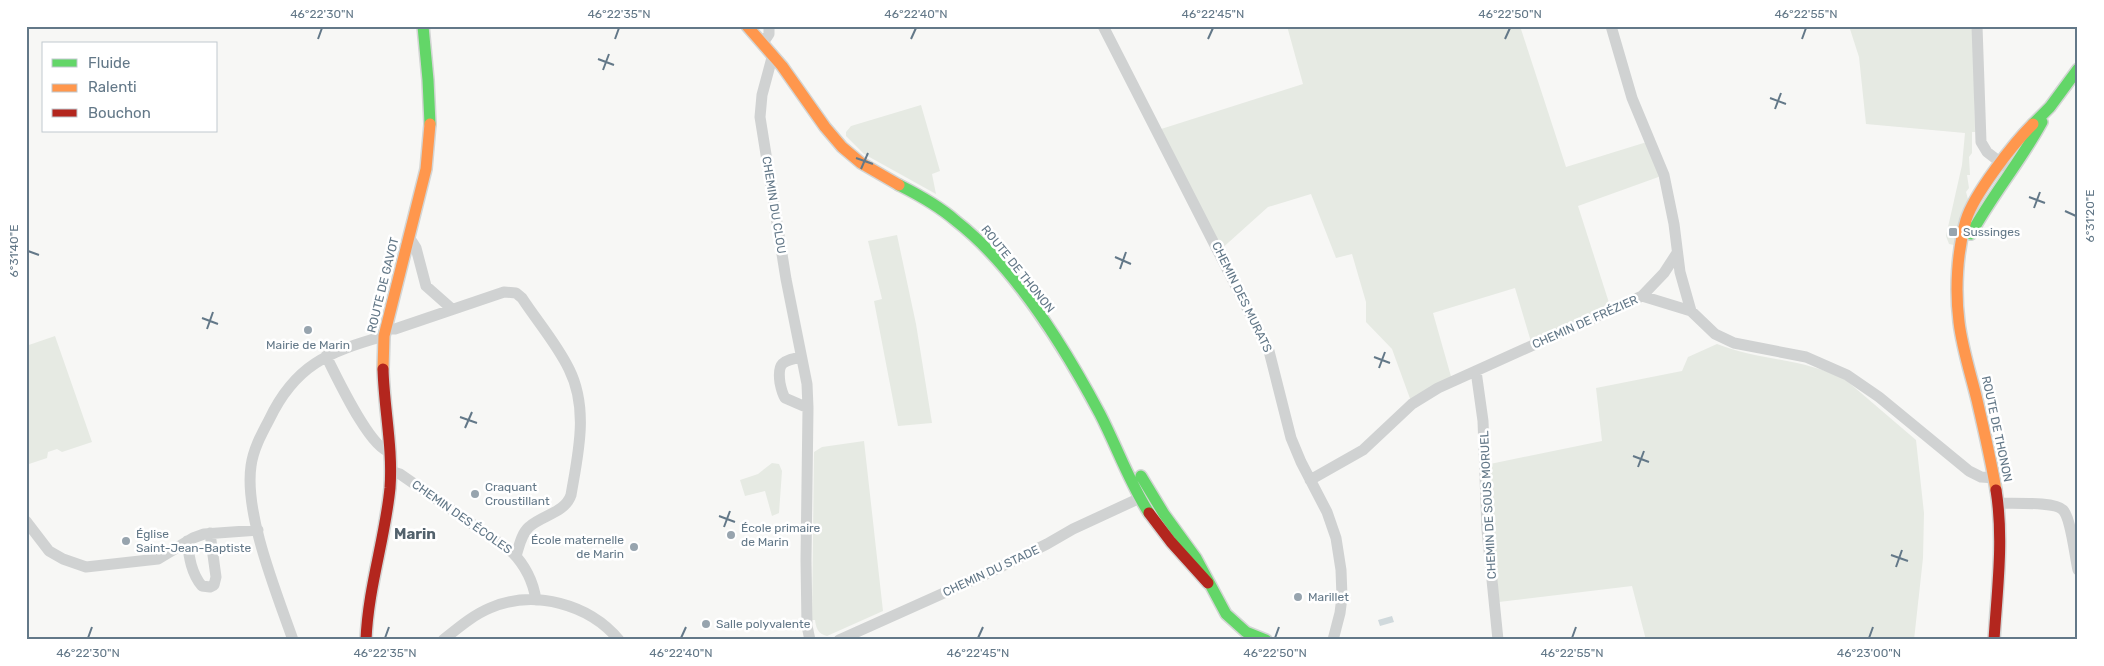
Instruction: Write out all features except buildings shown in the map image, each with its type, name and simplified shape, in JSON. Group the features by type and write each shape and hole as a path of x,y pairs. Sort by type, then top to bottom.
{"street":[{"name":"ROUTE DE GAVOT","path":"366,640 368,604 387,509 390,471 383,363 384,333 426,169 431,130 429,81 423,26"},
{"name":"ROUTE DE THONON","path":"747,26 773,54 820,119 846,150 873,170 944,210 966,227 985,247 1017,286 1058,342 1080,377 1110,434 1132,461 1145,496 1189,546 1208,583 1232,621 1246,632 1266,640"},
{"path":"763,43 770,26"},
{"name":"CHEMIN DES MURATS","path":"1103,26 1260,330 1272,360 1291,438 1330,520 1340,559 1342,596 1333,640"},
{"path":"1611,26 1632,98 1664,176 1674,224 1680,272 1691,311"},
{"path":"1978,26 1980,137 1984,149 2006,167"},
{"name":"CHEMIN DU CLOU","path":"773,54 760,102 760,117 786,279 806,384 808,408 807,626 810,640"},
{"name":"ROUTE DE THONON","path":"1994,640 1999,544 1998,503 1995,478 1959,324 1956,288 1960,256 1964,229 1974,201 2006,167 2023,133 2050,106 2078,69"},
{"path":"408,237 416,248 426,286 452,309"},
{"path":"1642,296 1664,273 1677,253"},
{"path":"293,640 265,558 250,482 255,450 271,415 286,391 304,372 326,356 395,329 504,292 516,293 522,298 565,362 574,384 581,425 570,500 562,508 529,527 523,535 516,556"},
{"name":"CHEMIN DE FRÉZIER","path":"1310,480 1363,450 1418,400 1459,377 1642,296 1691,311 1715,334 1724,339 1744,345 1806,357 1848,375 1874,393 1969,471 1981,477 1995,478"},
{"path":"326,356 360,421 381,448 390,452"},
{"path":"801,357 784,362 779,369 779,373 784,398 808,408"},
{"name":"CHEMIN DE SOUS MORUEL","path":"1476,371 1482,422 1487,530 1498,640"},
{"name":"CHEMIN DES ÉCOLES","path":"390,471 406,478 516,556 530,576 536,600"},
{"name":"CHEMIN DU STADE","path":"840,640 978,578 1073,529 1145,496"},
{"path":"1998,503 2053,506 2062,509 2067,518 2078,570"},
{"path":"26,521 49,551 63,559 86,567 158,559 198,536 210,533 258,530"},
{"path":"187,541 191,564 199,582 202,586 210,587 214,585 216,577 210,533"},
{"path":"443,640 473,617 491,608 511,602 536,600 562,604 579,610 598,621 619,640"}],"shaded area":[{"path":"1287,26 1520,26 1566,167 1650,141 1664,175 1578,206 1611,309 1532,345 1515,288 1433,313 1452,380 1412,404 1392,349 1366,322 1366,302 1352,254 1336,258 1311,194 1268,207 1219,251 1158,130 1303,84"},
{"path":"1849,26 1973,26 1975,132 1972,132 1972,153 1969,157 1970,175 1967,175 1969,188 1966,192 1968,199 1954,245 1949,244 1946,236 1962,165 1965,133 1866,124 1859,57"},
{"path":"921,105 940,171 932,174 936,194 864,154 846,136 846,132 851,126"},
{"path":"897,235 916,324 932,423 898,426 874,301 882,299 868,241"},
{"path":"55,336 92,442 62,452 57,449 48,452 47,458 26,465 26,346"},
{"path":"1717,344 1749,354 1816,368 1847,381 1916,440 1924,513 1923,558 1914,640 1646,640 1632,586 1499,602 1491,506 1490,464 1602,441 1596,388 1682,371 1688,357"},
{"path":"864,441 883,611 827,636 820,632 815,620 812,620 814,452 822,447"},
{"path":"772,463 779,464 782,471 779,513 772,516 765,491 745,496 740,480 758,474"},
{"path":"1392,616 1394,622 1380,626 1378,620"}],"traffic: fast":[{"path":"423,26 430,124"},
{"path":"2033,124 2050,107 2078,69"},
{"path":"1971,234 2042,122"},
{"path":"899,185 943,210 977,240 1018,285 1055,337 1086,389 1106,426 1135,489 1149,513"},
{"path":"1141,476 1164,514 1196,558 1226,614 1246,632 1266,640"}],"traffic: slow":[{"path":"747,26 782,66 825,127 842,147 861,163 899,185"},
{"path":"383,369 384,336 426,169 430,124"},
{"path":"1996,490 1985,434 1960,332 1957,297 1959,258 1963,232 1970,209 1985,183 2005,156 2033,124"}],"traffic: jam":[{"path":"366,640 370,601 388,507 391,473 383,369"},
{"path":"1994,640 2000,546 1996,490"},
{"path":"1149,513 1171,542 1208,583"}],"place":[{"name":"Sussinges","path":"1953,232"},
{"name":"Mairie de Marin","path":"308,330"},
{"name":"Craquant Croustillant","path":"475,494"},
{"name":"École primaire de Marin","path":"731,535"},
{"name":"Église Saint-Jean-Baptiste","path":"126,541"},
{"name":"École maternelle de Marin","path":"634,547"},
{"name":"Marillet","path":"1298,597"},
{"name":"Salle polyvalente","path":"706,624"}],"district":[{"name":"Marin","path":"415,534"}]}
